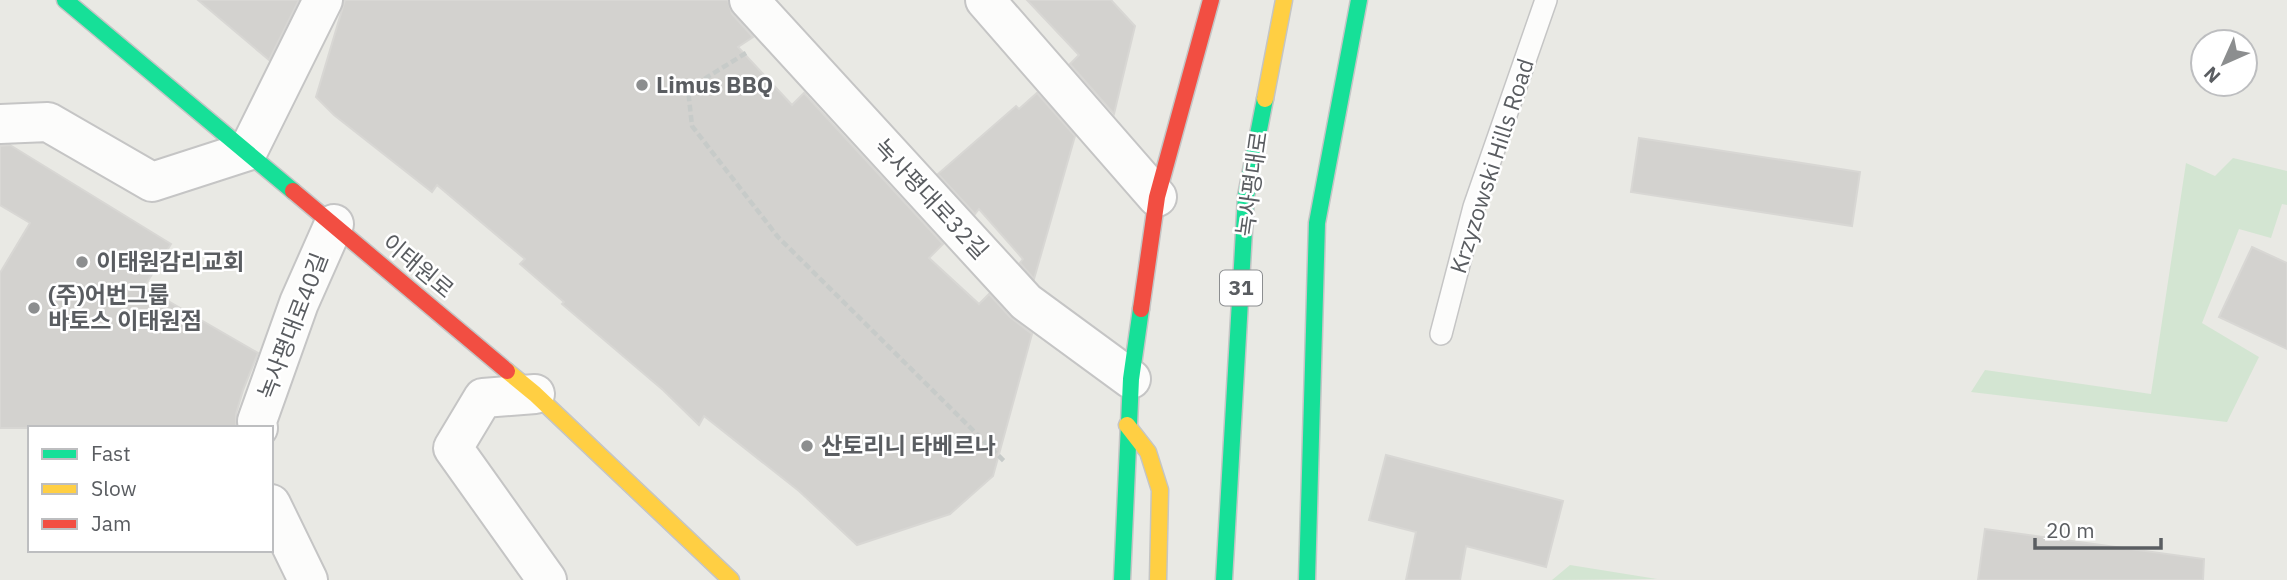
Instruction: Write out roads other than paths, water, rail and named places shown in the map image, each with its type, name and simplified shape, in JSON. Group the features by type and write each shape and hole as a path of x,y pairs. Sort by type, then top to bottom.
{"main road":[{"name":"이태원로","path":"65,0 535,394 731,580"},
{"path":"1122,580 1130,379 1157,197 1211,0"},
{"name":"녹사평대로","path":"1224,580 1246,196 1284,0"},
{"path":"1307,580 1317,223 1359,0"},
{"path":"1128,425 1148,452 1160,490 1158,580"}],"street":[{"path":"0,124 48,122 152,183 248,151 323,0"},
{"name":"녹사평대로32길","path":"749,0 1026,302 1130,379"},
{"path":"985,0 1157,197"},
{"name":"녹사평대로40길","path":"258,426 257,421 299,303 334,224"},
{"path":"535,394 483,398 453,448 547,580"},
{"path":"273,509 308,580"}],"lane":[{"name":"Krzyzowski Hills Road","path":"1441,334 1474,207 1546,0"}],"place":[{"name":"Limus BBQ","path":"642,85"},
{"name":"이태원감리교회","path":"82,262"},
{"name":"(주)어번그룹 바토스 이태원점","path":"34,308"},
{"name":"산토리니 타베르나","path":"807,446"}]}
